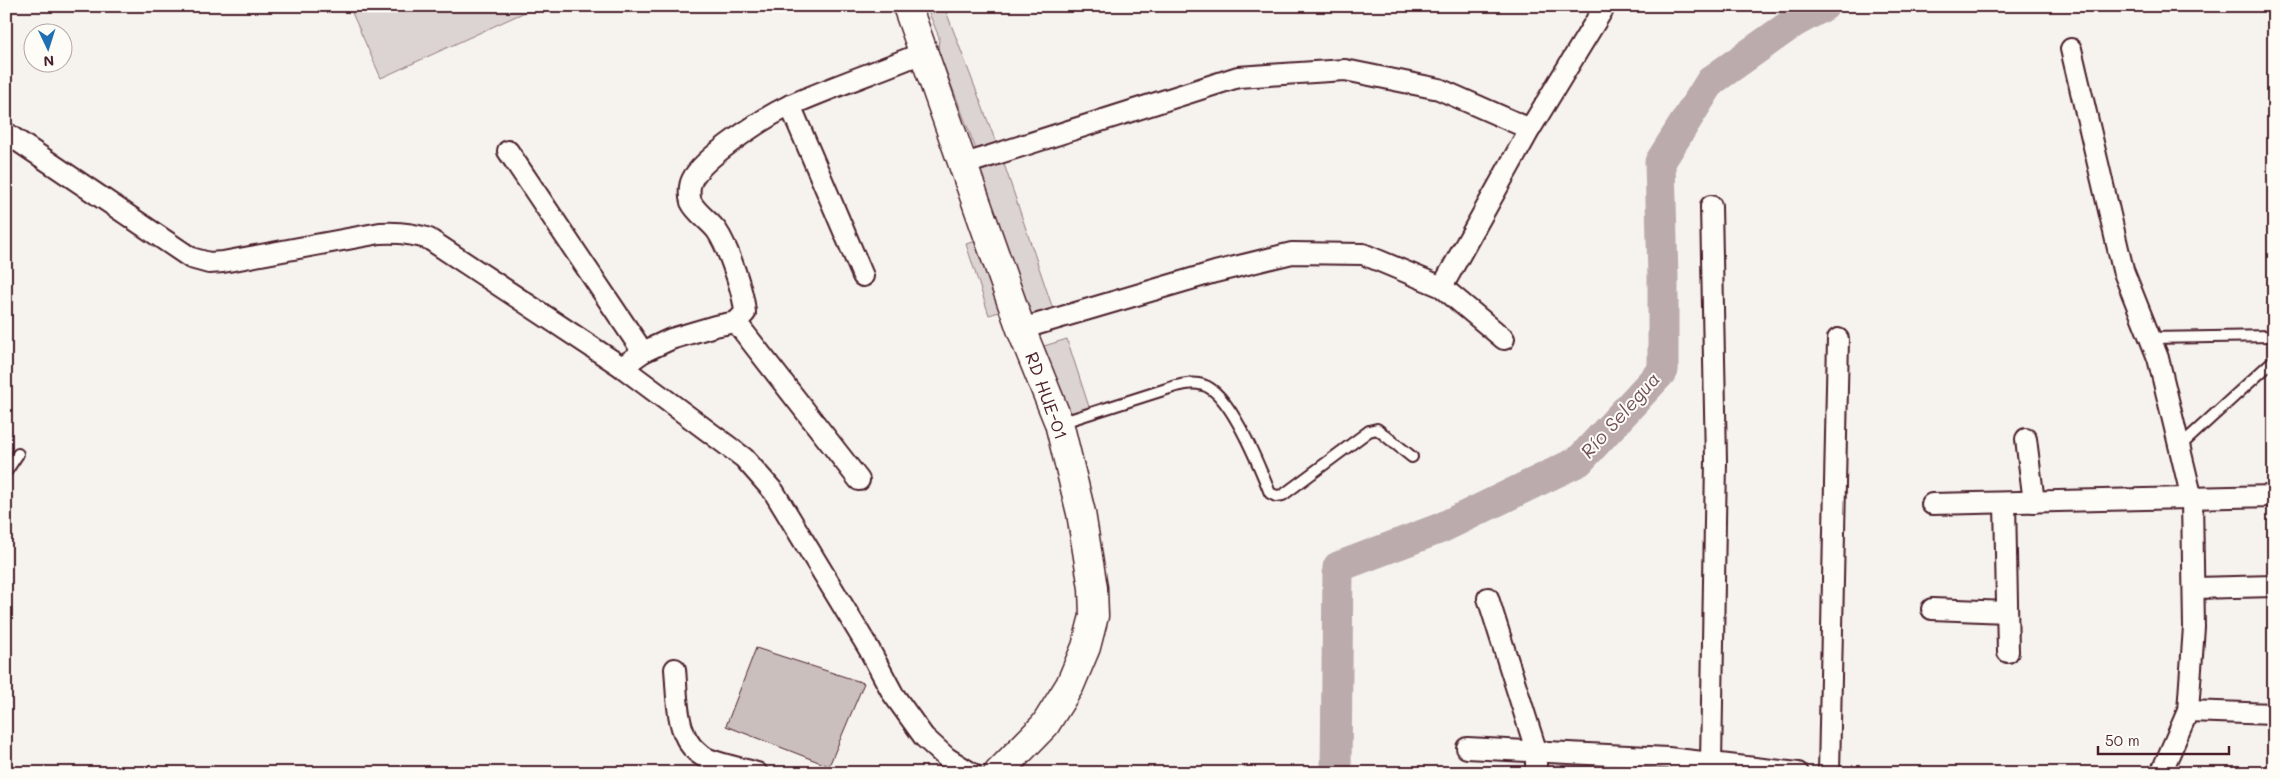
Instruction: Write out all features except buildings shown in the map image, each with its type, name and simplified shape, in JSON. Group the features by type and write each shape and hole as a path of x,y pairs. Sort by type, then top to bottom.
{"street":[{"name":"RD HUE-01","path":"907,6 1021,329 1059,423 1082,513 1094,588 1094,616 1086,648 1070,685 1045,725 998,773"},
{"path":"1442,287 1530,129 1605,6"},
{"path":"2071,49 2123,270 2158,358 2192,499 2195,588 2188,711 2161,773"},
{"path":"622,367 643,352 671,339 736,322 745,313 744,298 717,231 692,204 689,193 691,181 699,169 735,140 790,106 922,53"},
{"path":"962,164 1238,77 1345,70 1440,89 1530,129"},
{"path":"790,106 863,276"},
{"path":"6,133 191,258 209,263 380,233 402,232 416,234 429,240 622,367 744,458 768,485 869,649 893,694 924,738 947,758 970,773"},
{"path":"508,151 643,352"},
{"path":"1711,206 1716,461 1711,763"},
{"path":"1021,329 1215,272 1292,253 1363,254 1442,287 1504,339"},
{"path":"736,322 859,480"},
{"path":"1829,773 1838,339"},
{"path":"2026,439 2034,502"},
{"path":"1932,504 2274,496"},
{"path":"2006,503 2008,652"},
{"path":"2195,588 2274,586"},
{"path":"1488,598 1536,750 1536,773"},
{"path":"1932,609 2007,612"},
{"path":"675,669 680,722 685,740 706,758 757,773"},
{"path":"2188,711 2274,714"},
{"path":"1467,748 1536,750 1669,765 1711,763 1798,773"}],"lane":[{"path":"2150,338 2274,336"},
{"path":"2180,446 2274,360"},
{"path":"1059,423 1189,383 1205,385 1217,394 1244,432 1270,493 1276,496 1283,496 1369,431 1377,429 1412,457"},
{"path":"6,472 18,454"}],"shaded area":[{"path":"349,6 538,6 381,78"},
{"path":"926,6 944,6 997,145 977,152 938,50 939,37"},
{"path":"1004,164 1056,318 1031,326 978,172"},
{"path":"988,238 1013,308 989,315 966,244"},
{"path":"1067,339 1091,413 1068,420 1044,346"}],"waterway":[{"name":"Río Selegua","path":"1336,773 1338,567 1441,528 1579,461 1663,370 1660,162 1711,81 1793,23 1824,6"}]}
